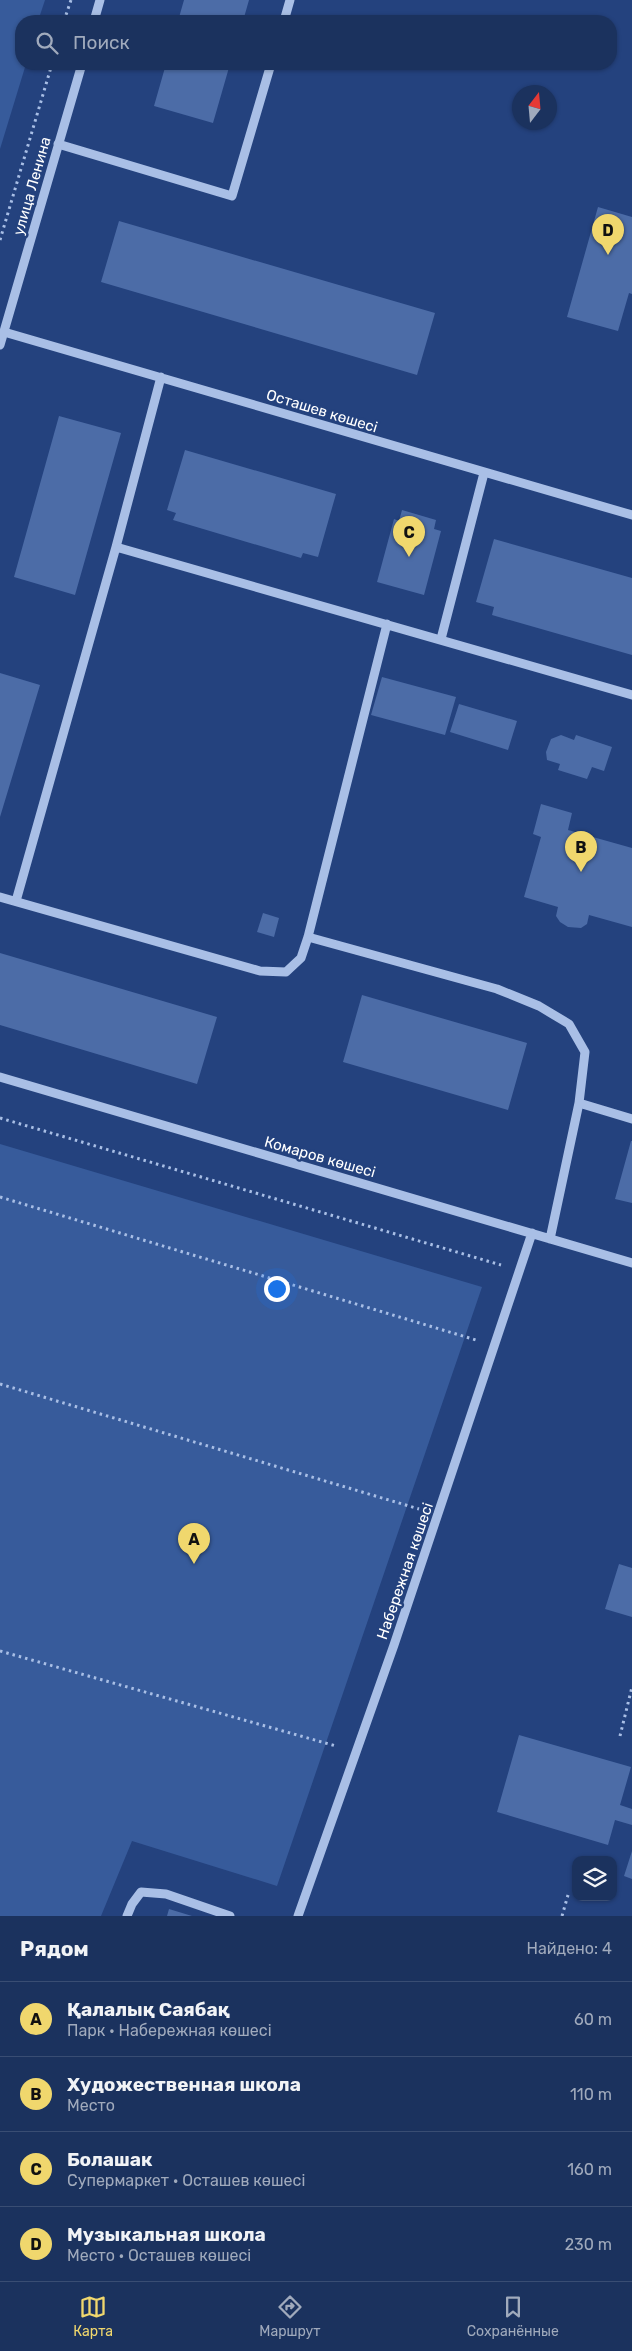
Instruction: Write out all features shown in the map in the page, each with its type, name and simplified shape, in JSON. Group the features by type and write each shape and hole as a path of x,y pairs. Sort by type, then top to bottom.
{"street":[{"path":"96,15 100,0"},
{"path":"286,15 290,0"},
{"name":"улица Ленина","path":"0,345 80,70"},
{"path":"58,144 232,196 269,70"},
{"name":"Осташев көшесі","path":"4,332 632,515"},
{"path":"16,901 116,547 161,377"},
{"path":"441,639 484,473"},
{"path":"116,547 632,695"},
{"path":"0,897 260,971 286,972 301,958 308,937 387,624"},
{"path":"308,937 497,989 539,1006 569,1024 585,1052 579,1103 550,1239"},
{"name":"Комаров көшесі","path":"0,1077 632,1263"},
{"path":"579,1103 632,1119"},
{"name":"Набережная көшесі","path":"298,1916 439,1515 532,1233"},
{"path":"127,1916 132,1904 141,1892 166,1894 230,1916"}],"path":[{"path":"66,15 71,0"},
{"path":"0,240 50,70"},
{"path":"0,1118 521,1271"},
{"path":"0,1197 495,1346"},
{"path":"0,1384 439,1515"},
{"path":"0,1651 356,1752"},
{"path":"620,1736 632,1687"},
{"path":"562,1916 568,1895"}],"shaded area":[{"path":"0,0 45,0 40,15 15,15 15,70 24,70 0,149"},
{"path":"0,1144 482,1287 277,1886 132,1841 101,1916 0,1916"}],"building":[{"path":"184,0 249,0 245,15 180,15"},
{"path":"164,70 228,70 213,123 154,106"},
{"path":"598,207 632,217 632,294 629,293 618,331 567,317"},
{"path":"119,221 435,313 417,375 101,282"},
{"path":"59,416 121,433 75,595 14,577"},
{"path":"185,450 336,494 318,557 303,553 301,558 173,520 176,513 167,510"},
{"path":"402,510 436,520 434,529 441,531 424,595 377,582 394,519 399,521"},
{"path":"494,539 632,578 632,655 492,615 494,607 476,602"},
{"path":"0,673 40,685 0,817"},
{"path":"382,677 456,697 445,735 371,715"},
{"path":"459,704 517,721 508,750 450,732"},
{"path":"561,735 574,740 576,735 612,747 604,771 592,767 587,779 558,770 560,764 547,760 546,752 551,739"},
{"path":"541,804 572,813 568,830 632,848 632,927 589,915 587,924 581,928 568,927 560,922 556,916 558,907 524,897 541,837 533,834"},
{"path":"263,913 279,918 274,937 257,932"},
{"path":"0,953 217,1017 197,1084 0,1025"},
{"path":"362,995 527,1043 508,1110 343,1062"},
{"path":"632,1141 632,1203 615,1199"},
{"path":"619,1564 632,1568 632,1617 605,1609"},
{"path":"519,1735 631,1767 620,1805 632,1809 632,1825 615,1820 608,1845 497,1812"},
{"path":"632,1851 632,1879 624,1876"},
{"path":"169,1909 192,1916 167,1916"}],"place":[{"name":"Музыкальная школа","path":"608,255"},
{"name":"Болашак","path":"409,557"},
{"name":"Художественная школа","path":"581,872"},
{"name":"Қалалық Саябақ","path":"194,1564"}]}
